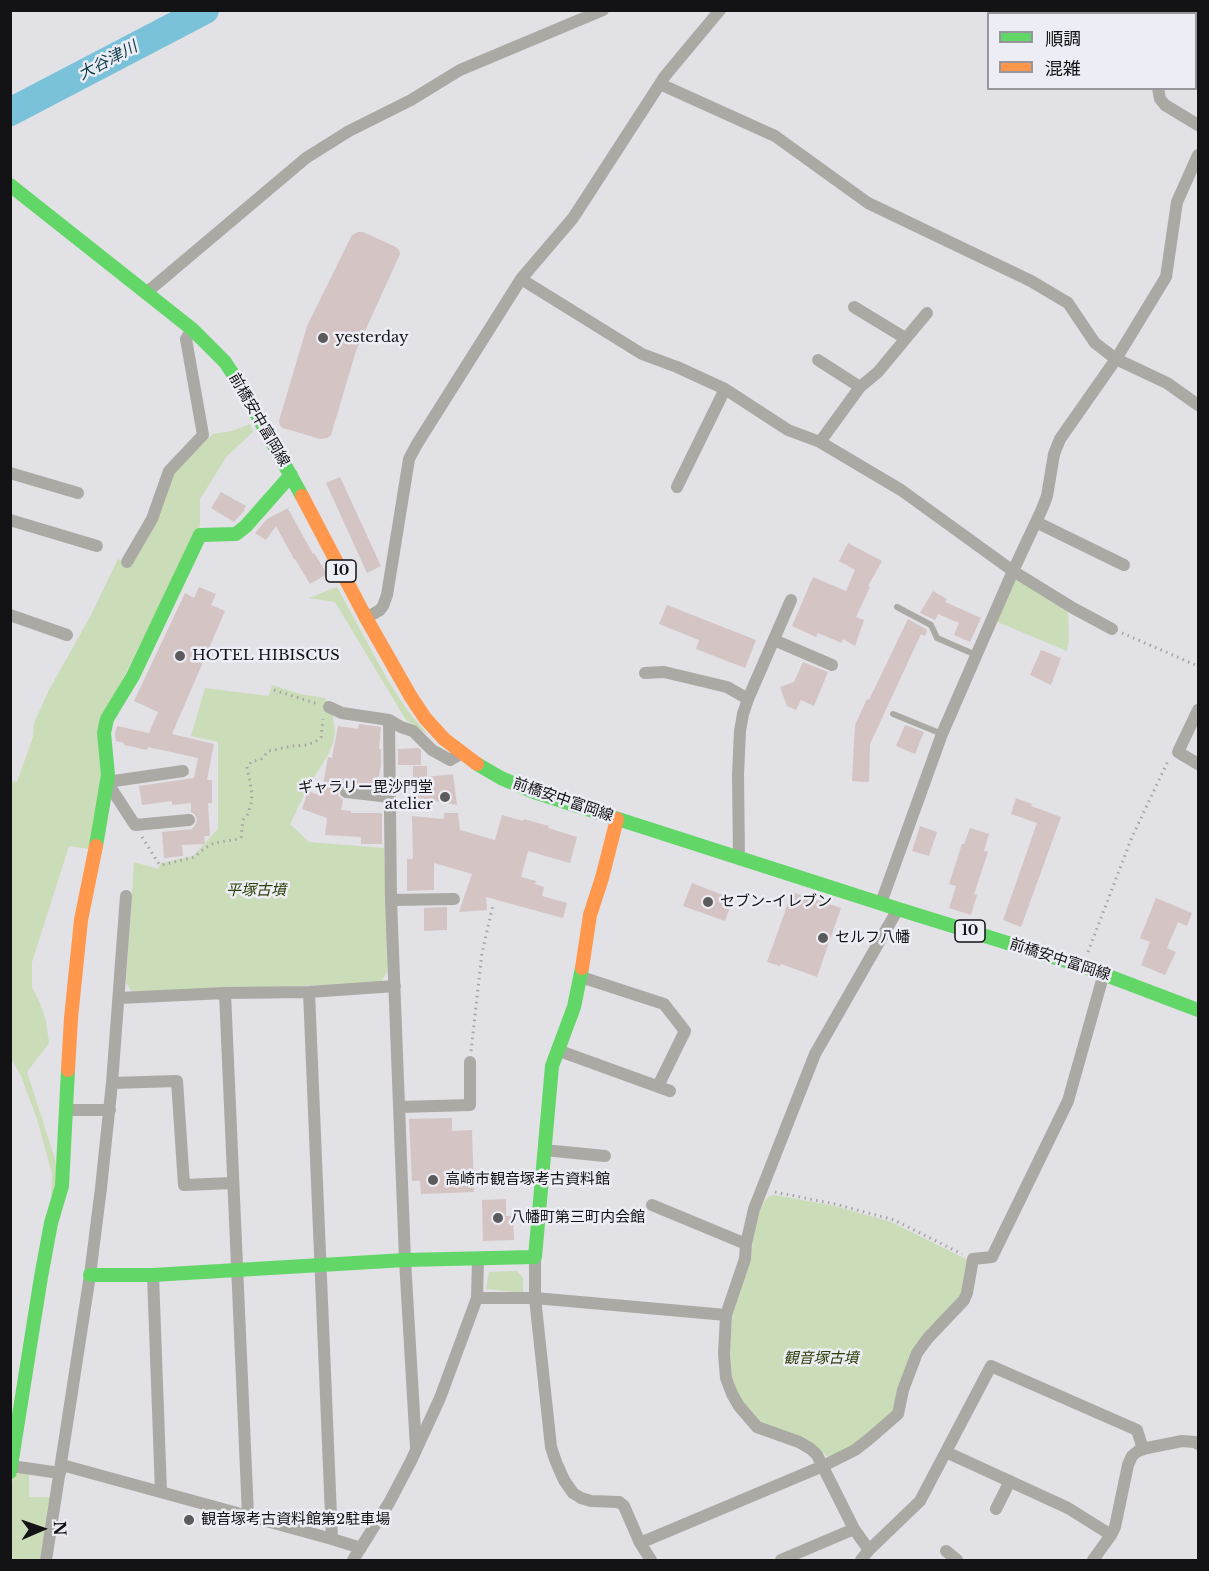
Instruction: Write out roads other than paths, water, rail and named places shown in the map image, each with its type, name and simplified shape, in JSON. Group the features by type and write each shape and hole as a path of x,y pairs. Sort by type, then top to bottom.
{"street":[{"path":"146,293 306,158 349,131 411,100 460,70 582,15 603,10"},
{"path":"366,618 380,610 387,595 409,459 417,444 521,279 573,218 665,76 720,10"},
{"path":"660,84 775,136 868,203 1031,281 1068,303 1095,344 1116,359 1167,383 1198,405"},
{"path":"1158,90 1160,99 1165,105 1198,126"},
{"path":"881,903 942,734 1047,496 1054,454 1060,439 1116,359 1166,277 1177,202 1198,155"},
{"name":"前橋安中富岡線","path":"10,185 192,329 225,362 243,388 411,697 425,718 444,738 479,765 534,792 1104,973 1198,1010"},
{"path":"521,279 642,354 725,389 788,430 820,442 902,490 1012,571 1112,629"},
{"path":"854,307 905,338"},
{"path":"820,442 860,387 878,372 927,313"},
{"path":"128,562 152,519 169,471 203,435 186,339 192,329"},
{"path":"818,360 860,387"},
{"path":"677,486 725,389"},
{"path":"10,473 78,493"},
{"path":"291,475 246,526 236,534 200,535 134,676 107,719 104,733 108,775 81,920 71,1018 62,1186 51,1222 41,1277 11,1469 61,1469 249,1515 361,1548"},
{"path":"10,520 97,546"},
{"path":"1036,522 1124,565"},
{"path":"739,858 738,775 743,714 791,600"},
{"path":"10,615 67,634"},
{"path":"774,640 832,664"},
{"path":"645,673 664,672 726,687 748,699"},
{"path":"329,707 342,713 389,720 401,728 413,731 432,750 450,760 462,753"},
{"path":"1198,710 1178,752 1198,764"},
{"path":"389,720 394,986 405,1260 416,1448"},
{"path":"107,782 183,771"},
{"path":"107,782 135,825 189,820"},
{"path":"346,792 390,797"},
{"path":"616,819 602,878 590,915 574,1007 550,1075 535,1257 535,1298 551,1448 556,1462 573,1493 591,1501 615,1501 624,1506 640,1543 651,1560"},
{"path":"46,1560 90,1275 110,1110 126,896"},
{"path":"391,900 454,899"},
{"path":"869,1550 854,1529 817,1455 799,1442 757,1427 739,1406 726,1378 724,1354 726,1316 745,1259 754,1209 815,1054 898,909"},
{"path":"640,1543 823,1466 855,1450 898,1414 903,1390 917,1353 964,1300 973,1259 992,1257 1068,1101 1104,973"},
{"path":"581,977 664,1004 686,1031 658,1086"},
{"path":"119,998 309,992 394,986"},
{"path":"309,992 332,1539"},
{"path":"225,993 249,1515"},
{"path":"557,1050 670,1090"},
{"path":"400,1107 470,1105 470,1062"},
{"path":"112,1083 177,1081 184,1185 233,1183"},
{"path":"66,1110 110,1110"},
{"path":"544,1150 605,1156"},
{"path":"652,1205 746,1244"},
{"path":"90,1275 153,1275 405,1260 535,1257"},
{"path":"353,1560 389,1503 440,1398 477,1298 478,1259"},
{"path":"153,1275 161,1492"},
{"path":"477,1298 535,1298 726,1316"},
{"path":"861,1560 920,1501 991,1366 1137,1430 1143,1449"},
{"path":"1093,1560 1112,1535 1115,1527 1132,1456 1143,1449 1182,1441 1198,1444"},
{"path":"946,1452 1068,1508 1112,1535"},
{"path":"996,1509 1010,1481"},
{"path":"781,1560 854,1529"},
{"path":"946,1551 957,1560"}],"lane":[{"path":"897,608 931,625 937,638 976,655"},
{"path":"893,714 942,734"}],"waterway":[{"name":"大谷津川","path":"10,112 205,10"}],"place":[{"name":"yesterday","path":"323,338"},
{"name":"HOTEL HIBISCUS","path":"180,656"},
{"name":"ギャラリー毘沙門堂 atelier","path":"445,797"},
{"name":"セブン-イレブン","path":"708,902"},
{"name":"セルフ八幡","path":"823,938"},
{"name":"高崎市観音塚考古資料館","path":"433,1180"},
{"name":"八幡町第三町内会館","path":"498,1218"},
{"name":"観音塚考古資料館第2駐車場","path":"189,1520"}],"park label":[{"name":"平塚古墳","path":"256,891"},
{"name":"観音塚古墳","path":"821,1359"}]}
